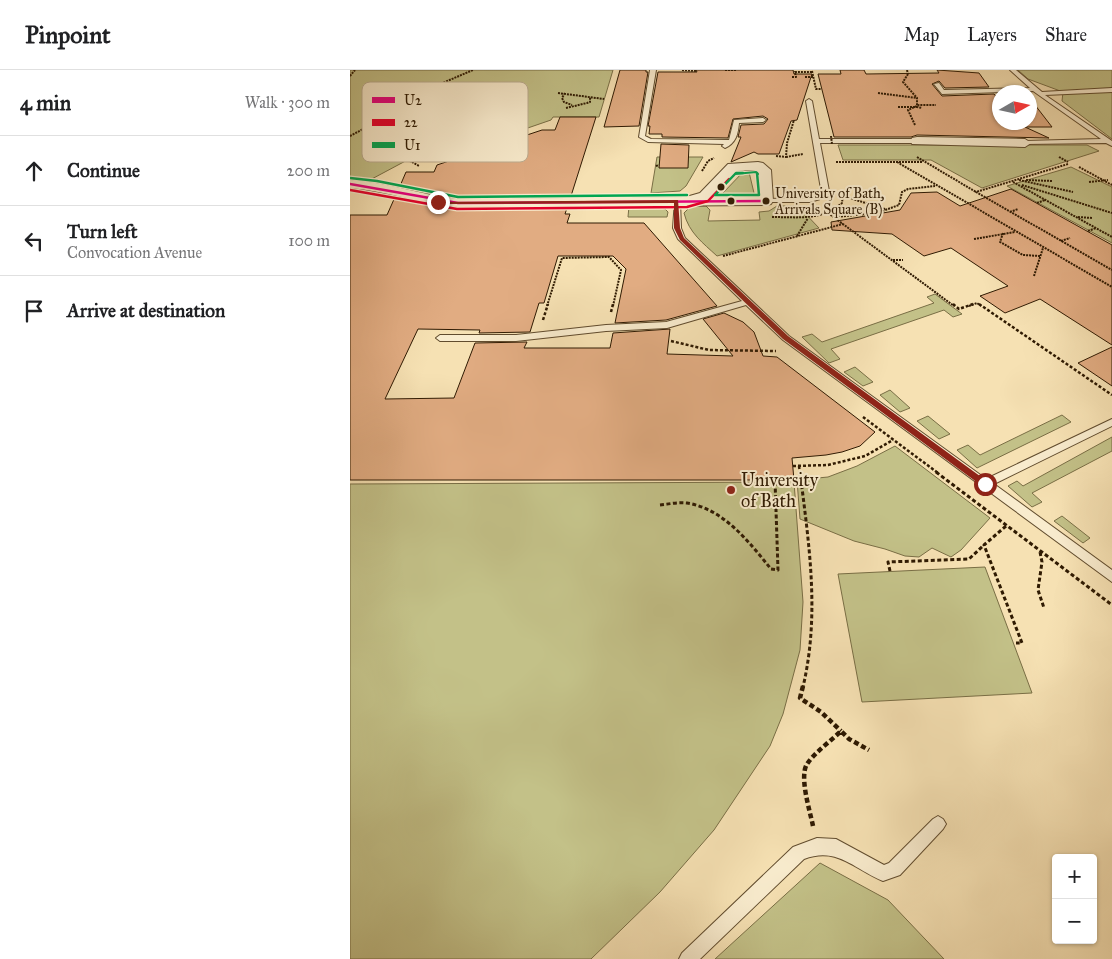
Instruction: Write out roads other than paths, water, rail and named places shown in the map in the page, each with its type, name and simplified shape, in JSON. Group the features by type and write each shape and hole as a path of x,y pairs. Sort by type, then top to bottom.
{"street":[{"path":"920,141 1025,143"},
{"path":"350,184 385,189 438,202 458,203 766,201 763,168 758,166 741,166 731,168 705,196 683,201"}],"lane":[{"path":"653,70 642,137 650,142 731,142"},
{"path":"1013,70 1030,85"},
{"path":"937,84 942,92 992,90"},
{"path":"1041,94 1112,90"},
{"path":"1037,91 1109,143"},
{"path":"766,201 810,200 824,196 826,191 809,101"},
{"path":"721,148 731,142 736,133 736,121 763,120"},
{"path":"817,141 920,141"},
{"path":"1025,143 1109,143"},
{"path":"683,201 677,228 679,234 746,302 786,338 1112,577"},
{"path":"440,338 516,338 606,328 667,326 746,302"},
{"path":"985,484 1112,422"},
{"path":"688,959 798,853 816,846 836,847 883,873 894,869 938,824"}],"place":[{"name":"University of Bath, Arrivals Square (B)","path":"766,201"},
{"name":"University of Bath","path":"731,490"}]}
